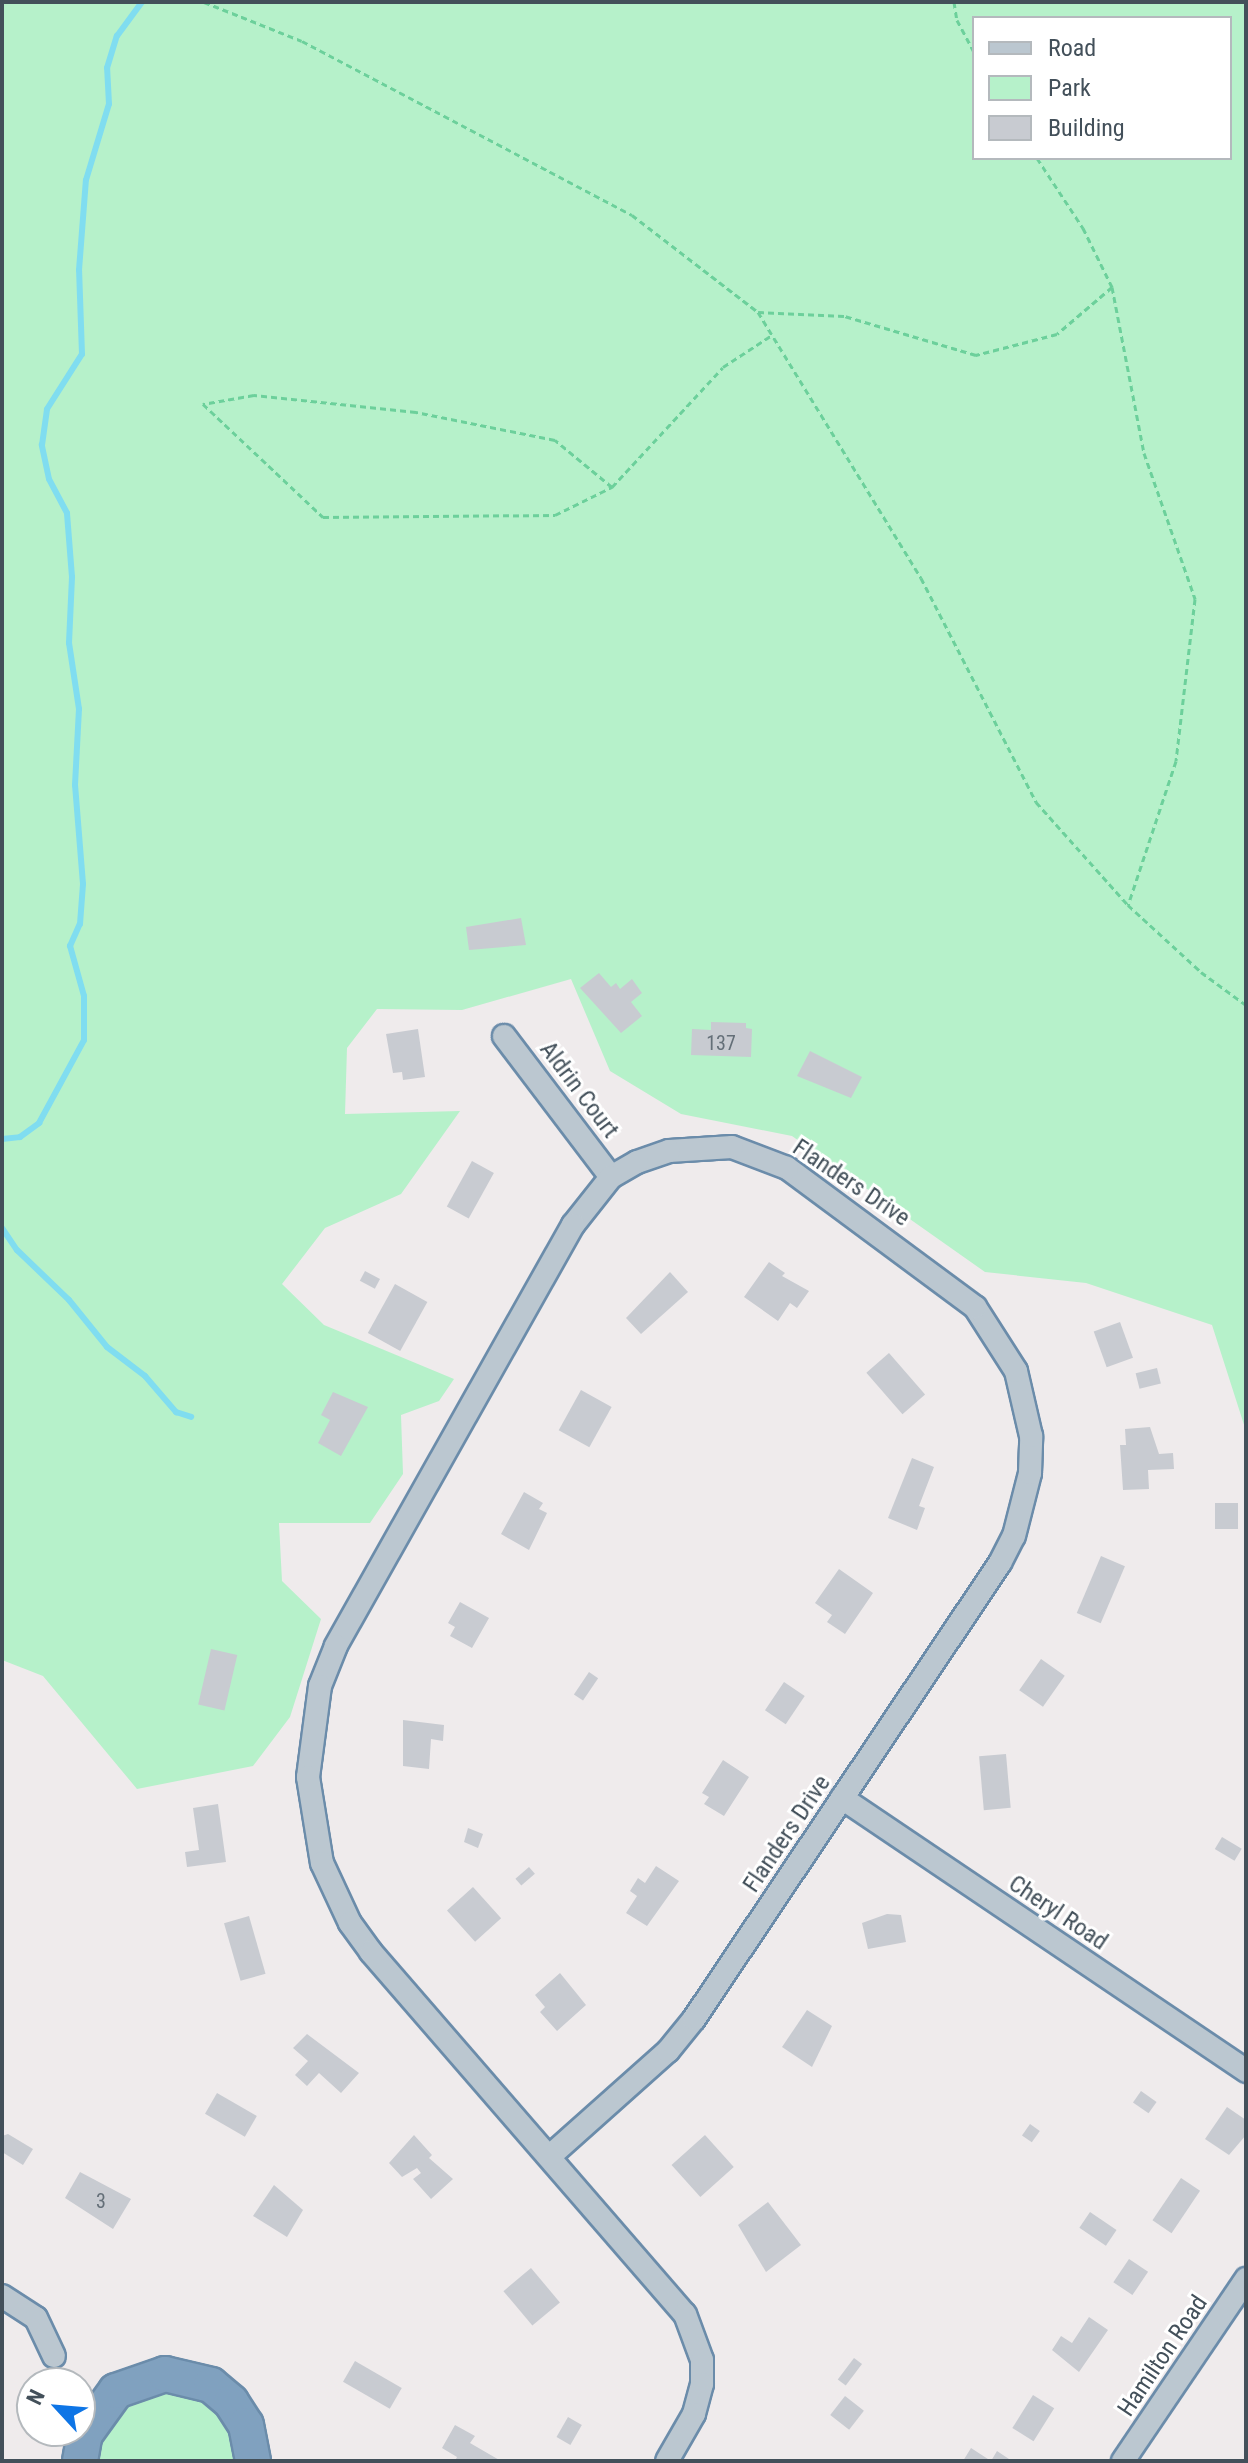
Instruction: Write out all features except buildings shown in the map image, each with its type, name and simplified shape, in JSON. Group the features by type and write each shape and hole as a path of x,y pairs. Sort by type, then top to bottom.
{"highway":[{"path":"80,2461 85,2434 116,2391 165,2374 211,2385 231,2402 246,2425 253,2461"}],"street":[{"name":"Aldrin Court","path":"504,1036 611,1177"},
{"name":"Flanders Drive","path":"550,2156 668,2051 842,1798 1014,1536 1030,1473 1031,1436 1016,1371 975,1307 950,1284 799,1176 759,1154 732,1147 669,1151 611,1177 573,1225 336,1646 320,1686 308,1777 322,1863 350,1923 685,2314 696,2339 702,2384 694,2414 667,2461"},
{"name":"Cheryl Road","path":"842,1798 1246,2071"},
{"name":"Hamilton Road","path":"1123,2461 1246,2279"},
{"path":"2,2296 36,2318 54,2356"}],"path":[{"path":"204,2 302,41 632,215 758,312 921,578 1036,802 1128,905 1201,972 1246,1005"},
{"path":"954,2 957,20 972,48"},
{"path":"1038,160 1083,228 1112,287 1144,453 1195,599 1176,761 1128,905"},
{"path":"758,312 844,316 976,355 1057,334 1112,287"},
{"path":"612,487 555,440 432,415 254,395 203,404 323,517 555,515 612,487 723,367 772,335"}],"green space":[{"path":"2,2 1246,2 1246,1431 1212,1325 1086,1283 985,1272 792,1136 681,1114 610,1071 571,979 462,1010 377,1009 347,1048 345,1114 460,1111 401,1194 325,1228 282,1284 324,1325 454,1379 439,1401 401,1415 403,1474 370,1523 279,1523 282,1581 321,1619 290,1717 253,1766 137,1789 43,1676 2,1660"},
{"path":"144,2386 216,2402 244,2461 87,2461 89,2447 96,2447 96,2432"}],"waterway":[{"path":"2,1139 20,1137 39,1123 84,1040 84,996 70,946 80,924 83,884 75,785 79,709 69,643 72,577 67,513 49,479 42,445 47,409 82,354 79,270 86,180 109,104 107,68 117,36 142,2"},
{"path":"2,1228 17,1250 69,1300 107,1347 145,1376 176,1412 191,1417"}]}
